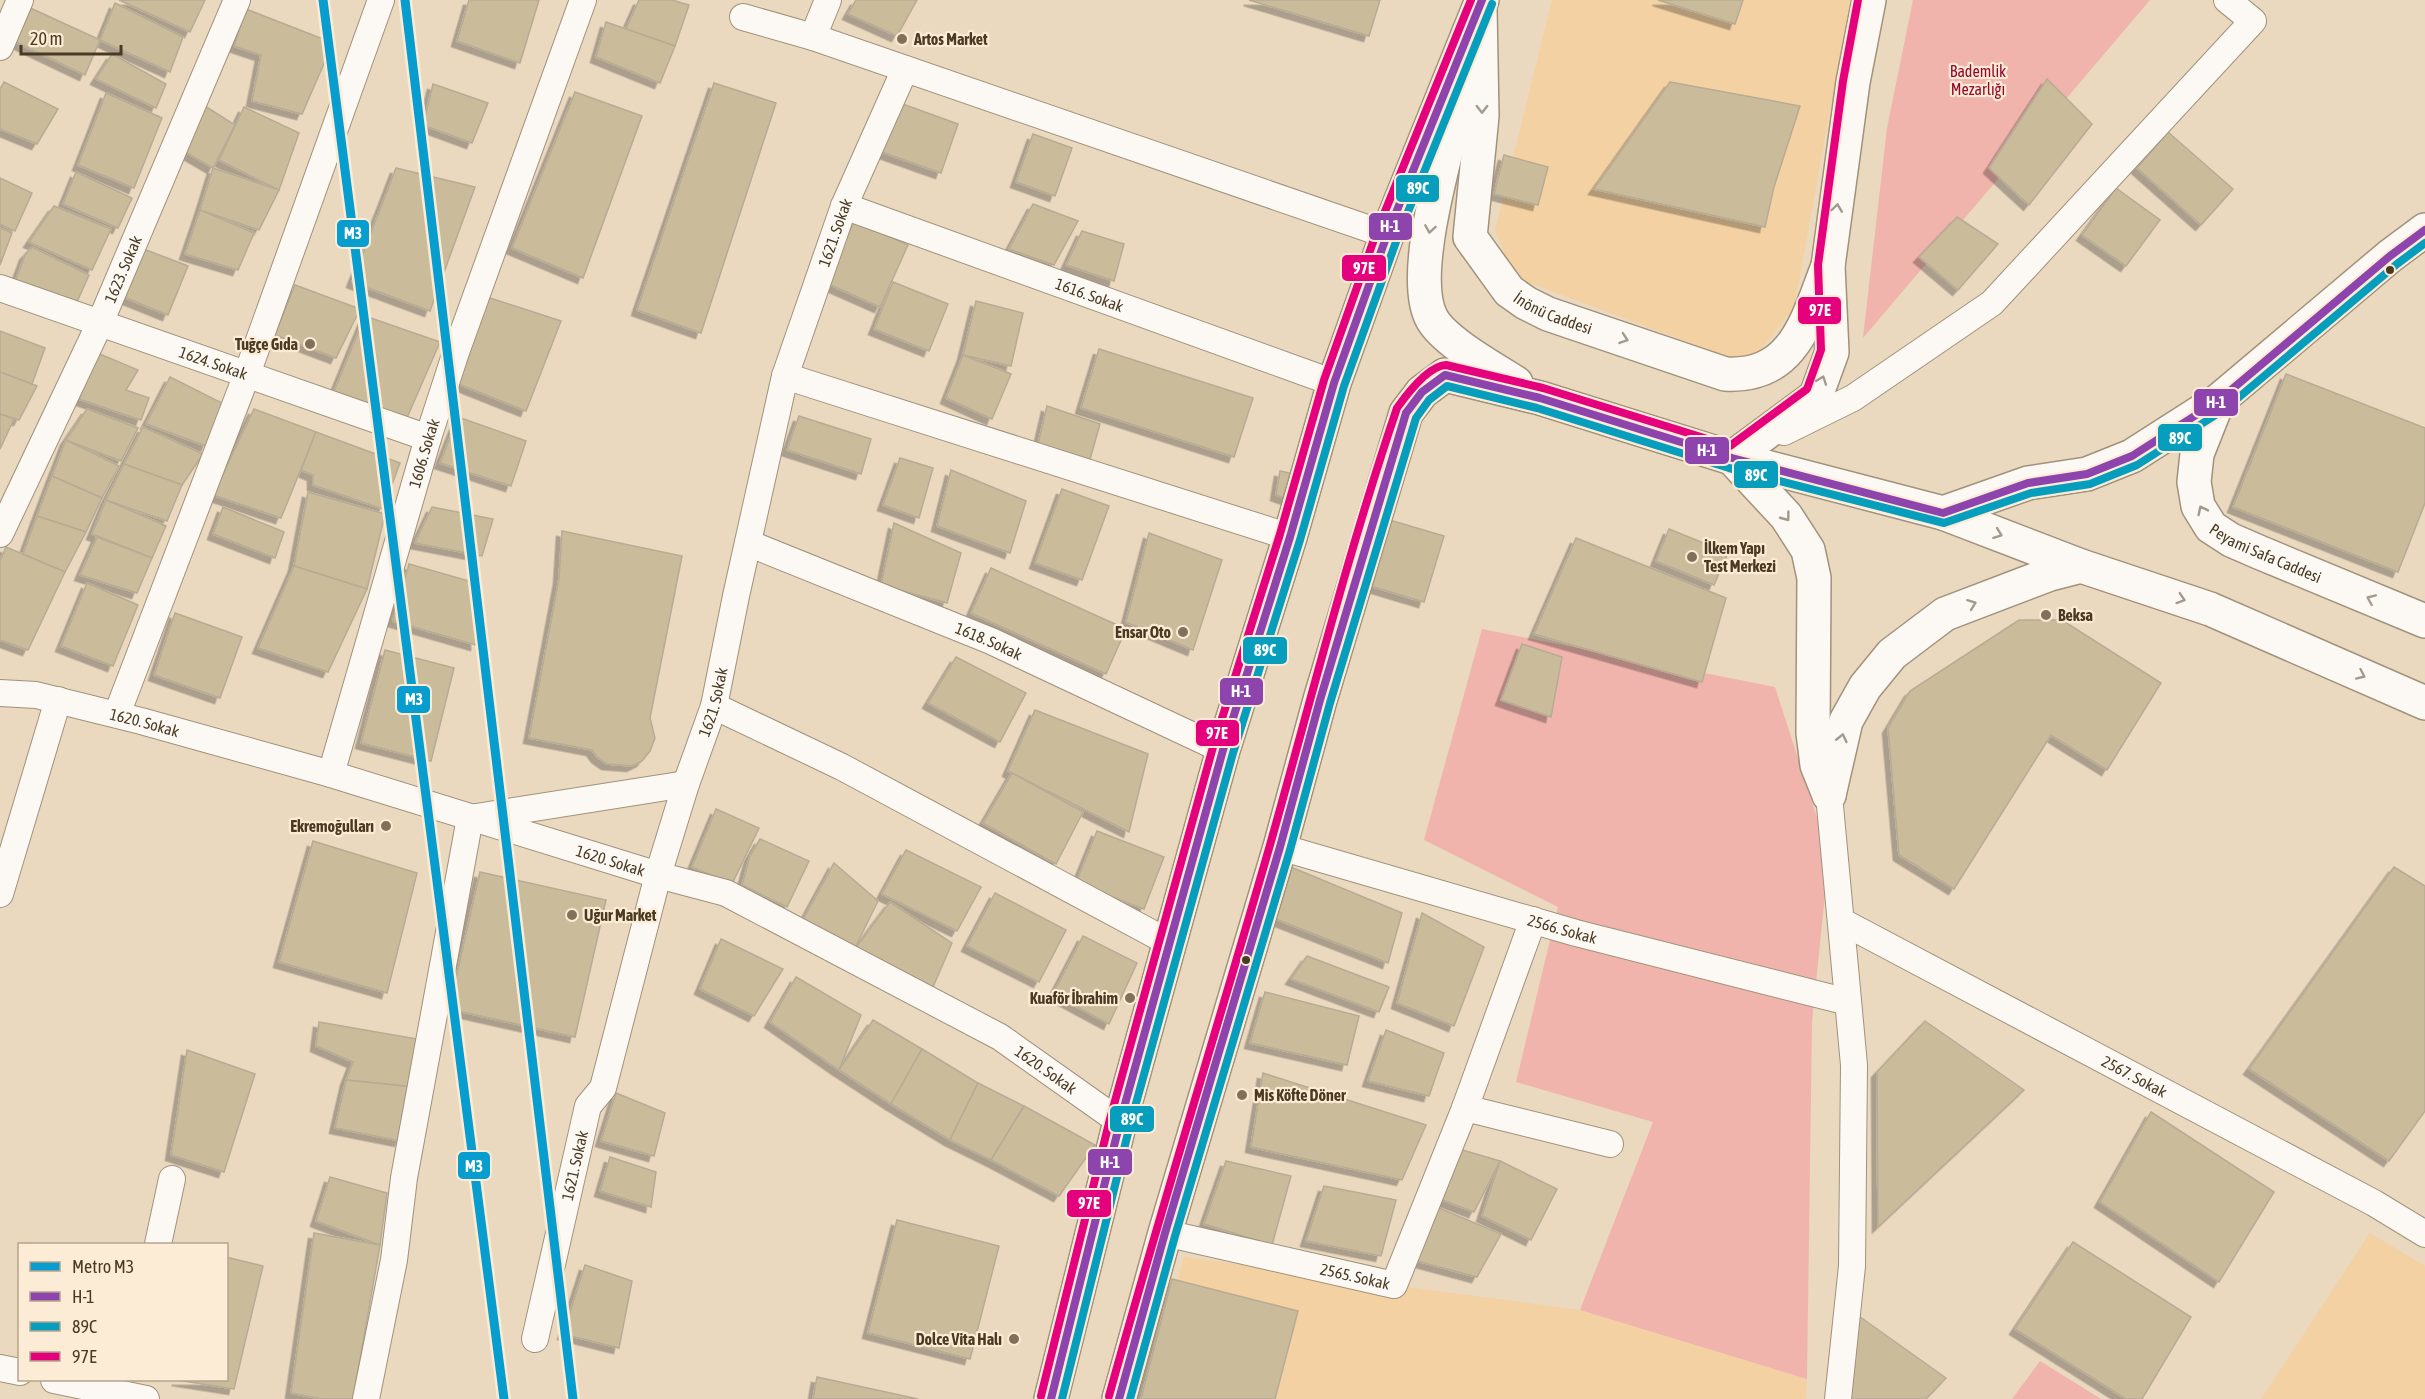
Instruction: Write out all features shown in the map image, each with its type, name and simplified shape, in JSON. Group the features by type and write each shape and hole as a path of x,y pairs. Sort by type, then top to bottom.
{"main road":[{"path":"1732,458 1816,396 1832,352 1828,266 1853,82 1869,0"},
{"path":"1481,4 1430,228 1423,290 1432,320 1459,347 1540,398"},
{"path":"1051,1399 1120,1122 1223,750 1290,537 1334,383 1387,235 1481,4"},
{"name":"İnönü Caddesi","path":"1481,4 1482,116 1470,237 1509,291 1548,314 1725,374 1746,375 1782,359 1792,346 1806,323 1828,266"},
{"path":"1943,513 2028,483 2087,474 2132,456 2218,400 2390,256 2425,230"},
{"path":"1119,1399 1165,1233 1280,847 1320,700 1406,413 1422,392 1445,375 1540,398 1732,458 1943,513 2081,566 2210,609 2425,703"},
{"name":"Peyami Safa Caddesi","path":"2218,400 2197,454 2194,482 2198,506 2211,527 2231,540 2260,553 2425,621"},
{"path":"1732,458 1786,516 1808,550 1814,578 1813,733 1817,765 1828,795"},
{"path":"1828,795 1846,721 1865,687 1892,654 1945,614 2050,574 2081,566"}],"street":[{"path":"0,47 20,0"},
{"name":"1623. Sokak","path":"0,534 100,323 237,0"},
{"path":"117,714 247,374 381,0"},
{"name":"1606. Sokak","path":"331,774 428,438 464,330 583,0"},
{"path":"813,37 828,0"},
{"path":"1732,458 1853,398 1992,303 2253,21 2227,0"},
{"path":"742,17 813,37 1387,235"},
{"name":"1621. Sokak","path":"535,1339 588,1106 603,1088 658,875 686,784 714,706 785,376 844,206 905,69"},
{"name":"1616. Sokak","path":"844,206 1334,383"},
{"name":"1624. Sokak","path":"0,288 428,438"},
{"path":"785,376 1290,537"},
{"name":"1618. Sokak","path":"748,543 992,641 1223,750"},
{"path":"0,674 58,700"},
{"path":"0,693 36,695 58,700"},
{"path":"0,894 58,700"},
{"name":"1620. Sokak","path":"58,700 117,714 331,774 658,875 726,893 1000,1037 1120,1122"},
{"path":"714,706 842,767 1170,943"},
{"path":"366,1399 394,1260 404,1178 470,818 686,784"},
{"path":"1828,795 1854,1065 1852,1266 1838,1399"},
{"name":"2566. Sokak","path":"1280,847 1588,936 1848,1002"},
{"name":"2565. Sokak","path":"1165,1233 1394,1285 1465,1108 1533,920"},
{"name":"2567. Sokak","path":"1841,921 2374,1203 2425,1234"},
{"path":"1465,1108 1610,1144"},
{"path":"158,1243 172,1179"},
{"path":"0,1368 18,1372"},
{"path":"61,1381 133,1391"}],"shaded area":[{"path":"1552,0 1850,0 1794,308 1749,365 1514,277 1495,230"},
{"path":"2370,1233 2425,1266 2425,1399 2261,1399"},
{"path":"1184,1257 1580,1310 1807,1379 1806,1399 1145,1399"}],"green space":[{"name":"Bademlik Mezarlığı","path":"1913,0 2150,0 1863,338 1887,128"},
{"path":"1482,629 1775,687 1829,855 1812,1022 1807,1379 1580,1310 1653,1122 1516,1082 1558,907 1424,840"},
{"path":"2040,1361 2101,1399 2012,1399"}],"building":[{"path":"119,0 205,0 190,32"},
{"path":"469,0 539,0 520,63 457,41"},
{"path":"639,0 672,0 689,5 675,46 626,29"},
{"path":"856,0 917,0 897,36 848,14"},
{"path":"1249,0 1380,0 1369,36"},
{"path":"1658,0 1743,0 1735,24"},
{"path":"115,3 183,37 170,72 100,40"},
{"path":"26,6 100,40 85,75 16,42"},
{"path":"246,9 333,43 302,114 252,101 261,55 234,46"},
{"path":"606,22 675,46 660,83 596,57"},
{"path":"112,54 166,84 156,108 96,79"},
{"path":"2047,79 2092,124 2029,205 1989,168"},
{"path":"4,82 58,109 37,144 0,129 0,89"},
{"path":"1670,82 1800,106 1774,187 1765,227 1594,189"},
{"path":"714,83 776,103 701,333 637,310"},
{"path":"433,84 488,103 472,143 423,125"},
{"path":"575,92 642,116 583,278 512,248"},
{"path":"106,93 162,118 134,188 78,165"},
{"path":"197,101 235,125 213,168 175,146"},
{"path":"900,103 958,124 941,173 882,152"},
{"path":"244,107 299,133 279,190 219,160"},
{"path":"2168,132 2233,189 2201,225 2137,168"},
{"path":"1033,134 1072,148 1055,196 1016,182"},
{"path":"1504,155 1548,167 1538,205 1494,194"},
{"path":"213,168 279,190 259,230 200,210"},
{"path":"396,168 475,187 430,311 352,282"},
{"path":"76,172 132,198 118,228 63,204"},
{"path":"0,178 32,193 15,231 0,224"},
{"path":"2116,188 2160,220 2126,266 2082,235"},
{"path":"1033,204 1078,221 1054,265 1009,249"},
{"path":"54,206 111,229 92,270 29,242"},
{"path":"200,210 254,233 238,270 185,254"},
{"path":"1957,217 1998,244 1958,290 1919,257"},
{"path":"854,221 908,245 880,307 826,283"},
{"path":"0,228 12,233 0,265"},
{"path":"1082,231 1124,244 1114,281 1066,265"},
{"path":"32,247 89,275 77,302 15,282 25,255"},
{"path":"141,248 188,266 168,315 121,296"},
{"path":"893,282 948,304 929,351 874,329"},
{"path":"295,285 360,309 336,358 275,335"},
{"path":"484,296 561,321 526,411 456,383"},
{"path":"976,301 1023,313 1011,366 963,355"},
{"path":"365,316 440,342 406,420 333,394"},
{"path":"0,331 45,348 32,384 0,372"},
{"path":"1099,349 1253,398 1234,457 1081,408"},
{"path":"95,352 138,370 126,390 149,398 141,420 79,399"},
{"path":"963,355 1011,374 992,419 946,398"},
{"path":"0,372 37,386 19,420 0,414"},
{"path":"2286,374 2425,428 2425,503 2398,572 2233,507"},
{"path":"170,377 224,404 206,446 146,424"},
{"path":"1047,406 1100,424 1089,463 1037,449"},
{"path":"87,409 138,428 121,461 66,440"},
{"path":"254,409 316,432 281,518 213,495"},
{"path":"0,414 14,419 0,449"},
{"path":"799,416 871,439 861,474 787,450"},
{"path":"458,417 526,441 511,486 440,463"},
{"path":"143,427 203,454 182,485 124,464"},
{"path":"316,432 400,463 383,509 313,485 313,475 301,470"},
{"path":"66,440 119,466 102,498 52,476"},
{"path":"900,458 933,468 919,518 883,505"},
{"path":"124,464 182,485 167,521 106,500"},
{"path":"951,470 1026,501 1010,553 937,526"},
{"path":"1280,471 1294,474 1287,499 1276,495"},
{"path":"52,476 102,498 86,532 37,516"},
{"path":"1062,489 1109,506 1082,580 1035,563"},
{"path":"308,492 385,514 367,589 294,566"},
{"path":"106,500 166,526 152,558 92,534"},
{"path":"223,507 284,532 275,558 213,534"},
{"path":"432,507 493,519 482,556 415,543"},
{"path":"37,516 86,532 65,572 23,554"},
{"path":"1386,519 1444,536 1424,602 1367,585"},
{"path":"894,523 961,553 947,603 881,585"},
{"name":"İlkem Yapı Test Merkezi","path":"1669,529 1728,553 1714,585 1656,561"},
{"path":"562,531 682,556 650,718 655,738 650,751 642,761 632,766 607,764 592,750 529,738 559,579"},
{"path":"1149,533 1222,560 1193,650 1126,622"},
{"path":"97,537 152,558 137,593 80,575"},
{"path":"1576,538 1726,598 1702,682 1534,634"},
{"path":"6,547 65,572 28,650 0,640 0,561"},
{"path":"409,564 476,583 476,645 393,621"},
{"path":"294,566 367,589 328,672 258,648"},
{"path":"991,568 1126,629 1106,674 971,613"},
{"path":"87,583 138,605 113,666 61,646"},
{"path":"175,613 242,637 220,698 154,675"},
{"path":"2019,620 2062,620 2161,683 2107,770 2051,735 1954,889 1899,855 1888,728 1910,691"},
{"path":"1522,644 1562,657 1551,717 1501,700"},
{"path":"385,650 454,668 431,761 361,743"},
{"path":"956,657 1026,693 1000,742 928,703"},
{"path":"1035,710 1148,754 1129,832 1008,771"},
{"path":"1012,773 1083,812 1056,864 983,823"},
{"path":"716,809 759,828 732,884 692,867"},
{"path":"1097,831 1164,857 1144,909 1076,883"},
{"path":"760,839 809,861 787,907 742,885 750,856"},
{"path":"313,841 417,873 387,993 279,962"},
{"path":"906,850 981,887 957,931 882,894"},
{"path":"834,863 878,901 854,950 803,920"},
{"path":"1286,865 1402,913 1388,963 1273,918"},
{"path":"2394,867 2425,886 2425,1111 2389,1161 2249,1069"},
{"path":"480,872 606,900 575,1037 449,1009"},
{"path":"995,893 1066,930 1039,982 967,946"},
{"path":"890,902 952,943 933,987 854,950"},
{"path":"1422,913 1484,947 1454,1026 1397,1003"},
{"path":"1083,936 1137,963 1109,1024 1053,994"},
{"path":"721,939 783,969 754,1016 700,989"},
{"path":"1307,956 1389,987 1379,1012 1291,979"},
{"path":"796,977 861,1015 839,1070 770,1022"},
{"path":"1265,992 1359,1016 1347,1065 1250,1043"},
{"path":"873,1020 922,1049 891,1104 839,1070"},
{"path":"1925,1021 2024,1090 1878,1227 1877,1072"},
{"path":"319,1022 423,1040 414,1087 346,1080 353,1062 316,1046"},
{"path":"1386,1030 1444,1053 1429,1096 1368,1081"},
{"path":"922,1049 978,1083 950,1140 891,1104"},
{"path":"187,1050 255,1074 224,1172 171,1155"},
{"path":"1263,1073 1426,1125 1402,1180 1251,1147"},
{"path":"346,1080 414,1087 400,1141 335,1128"},
{"path":"978,1083 1024,1106 991,1160 950,1140"},
{"path":"616,1093 665,1113 654,1156 601,1141"},
{"path":"1024,1106 1095,1145 1059,1196 991,1160"},
{"path":"2151,1112 2274,1192 2219,1282 2100,1202"},
{"path":"1459,1149 1500,1161 1474,1212 1440,1199"},
{"path":"610,1157 656,1172 651,1207 600,1191"},
{"path":"1226,1161 1291,1176 1272,1245 1204,1224"},
{"path":"1500,1161 1557,1189 1531,1240 1482,1216"},
{"path":"330,1177 387,1193 380,1245 316,1221"},
{"path":"1324,1186 1396,1200 1381,1256 1306,1241"},
{"path":"1439,1208 1501,1234 1477,1277 1417,1261"},
{"path":"897,1220 999,1246 970,1359 868,1333"},
{"path":"314,1233 380,1245 353,1399 321,1399 291,1393"},
{"path":"2073,1242 2191,1317 2142,1399 2126,1399 2015,1329"},
{"path":"228,1257 263,1266 234,1389 183,1381 228,1381"},
{"path":"585,1265 632,1281 619,1348 563,1334"},
{"path":"1172,1279 1298,1311 1275,1399 1141,1399"},
{"path":"1856,1314 1946,1378 1926,1399 1849,1399"},
{"path":"817,1377 918,1399 813,1399"}],"metro line":[{"name":"M3","path":"323,0 504,1399"},
{"name":"M3","path":"405,0 573,1399"}],"transit line":[{"name":"97E","path":"1041,1396 1110,1119 1213,747 1280,534 1324,380 1377,231 1471,0"},
{"name":"H-1","path":"1051,1399 1120,1122 1223,750 1290,537 1334,383 1387,235 1482,0"},
{"name":"97E","path":"1109,1396 1270,845 1346,571 1397,408 1425,375 1446,365 1543,388 1730,446 1807,389 1821,350 1818,265 1843,81 1858,0"},
{"name":"89C","path":"1062,1399 1130,1125 1233,753 1300,540 1344,386 1397,239 1492,4"},
{"name":"H-1","path":"1119,1399 1165,1233 1280,847 1320,700 1406,413 1422,392 1445,375 1540,398 1732,458 1943,513 2028,483 2087,474 2132,456 2218,401 2390,256 2425,230"},
{"name":"89C","path":"1130,1399 1175,1236 1290,850 1330,703 1416,418 1429,400 1447,386 1537,408 1729,468 1944,523 2031,493 2090,484 2137,465 2225,409 2425,243"}],"place":[{"name":"Artos Market","path":"902,39"},
{"name":"Tuğçe Gıda","path":"310,344"},
{"name":"İlkem Yapı Test Merkezi","path":"1692,557"},
{"name":"Beksa","path":"2046,615"},
{"name":"Ensar Oto","path":"1183,632"},
{"name":"Ekremoğulları","path":"386,826"},
{"name":"Uğur Market","path":"572,915"},
{"name":"Kuaför İbrahim","path":"1130,998"},
{"name":"Mis Köfte Döner","path":"1242,1095"},
{"name":"Dolce Vita Halı","path":"1014,1339"}]}
